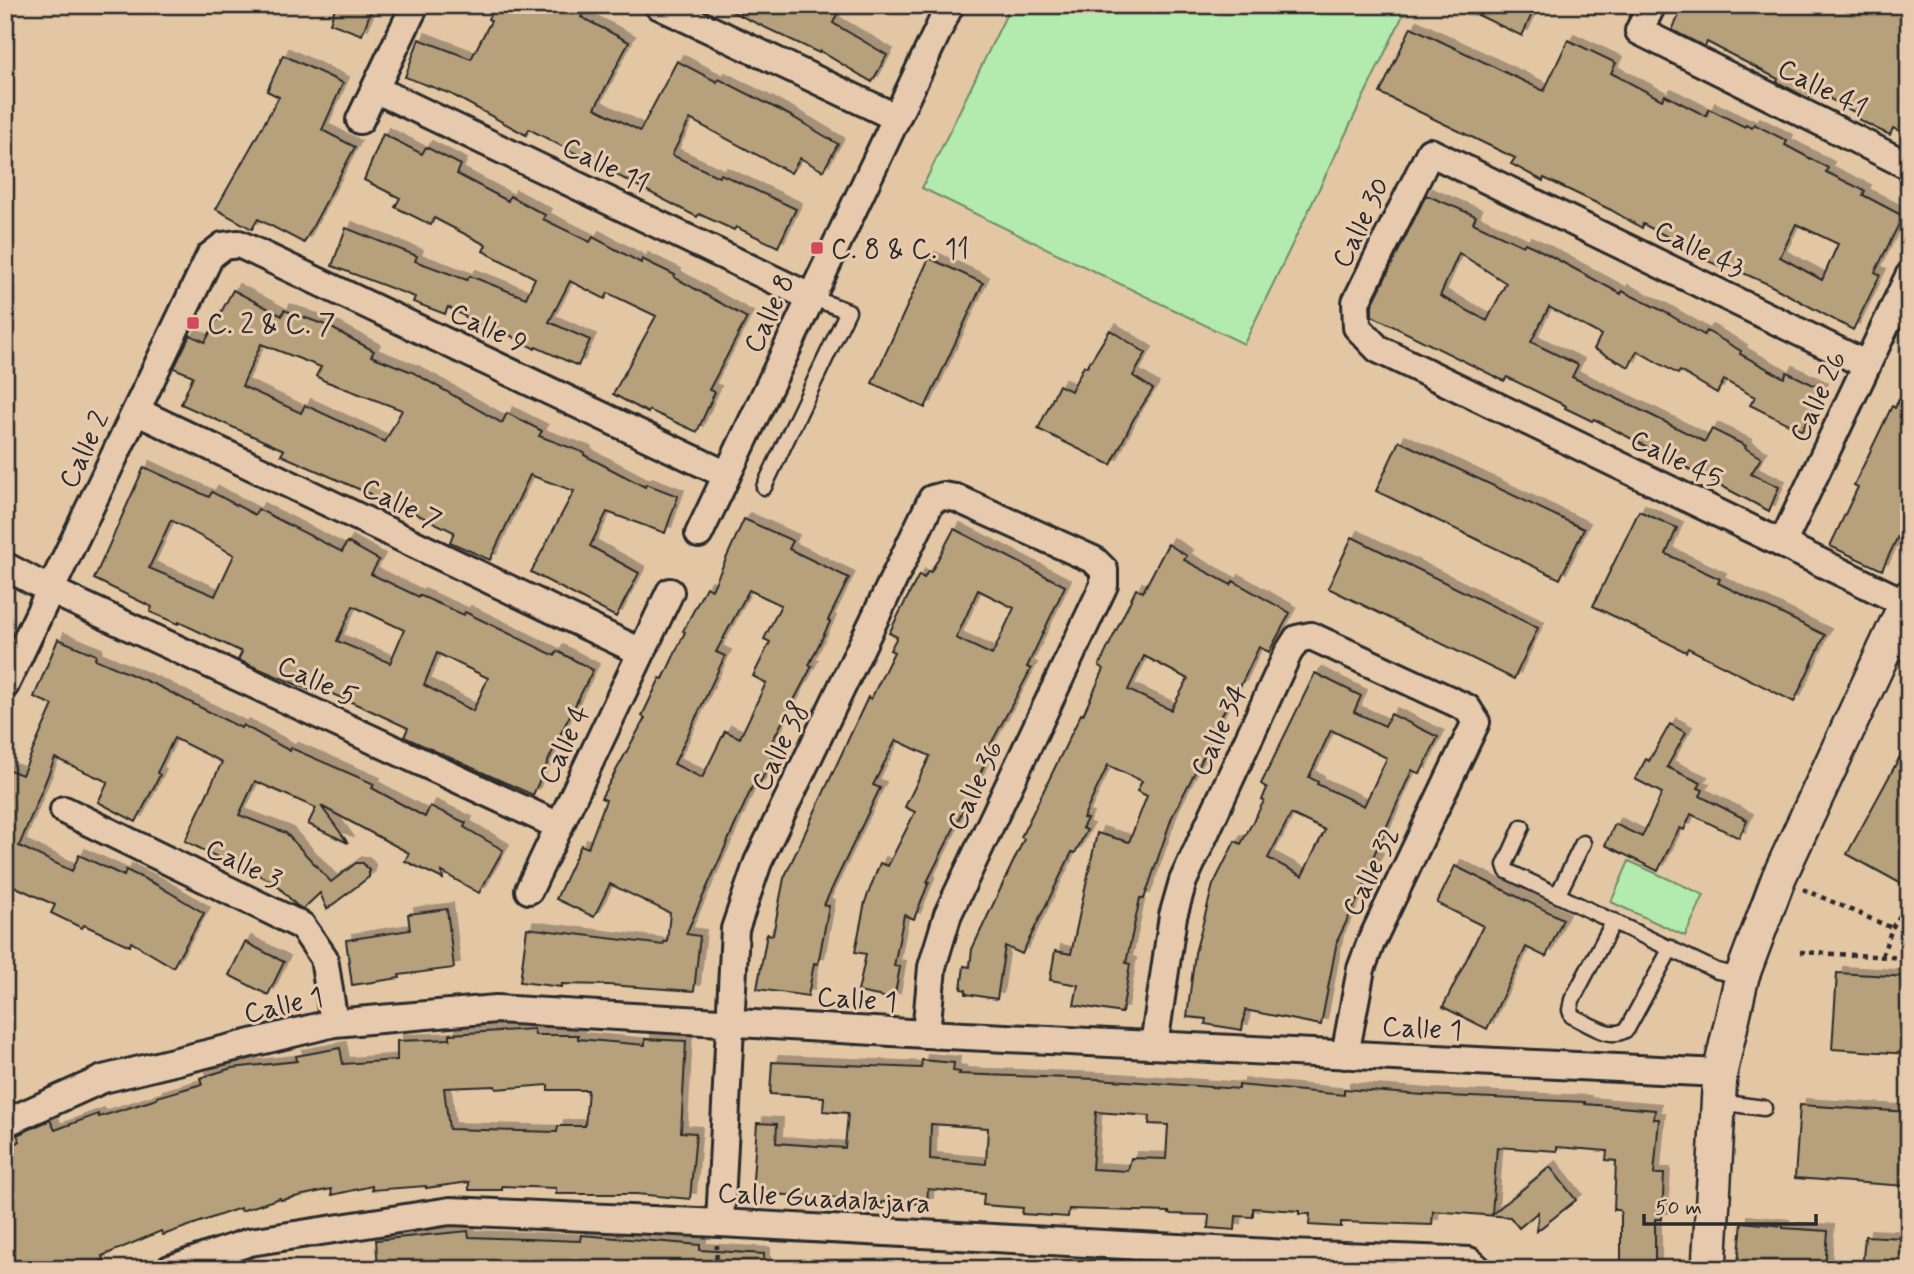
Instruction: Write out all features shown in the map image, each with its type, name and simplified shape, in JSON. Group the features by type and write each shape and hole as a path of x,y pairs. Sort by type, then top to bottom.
{"street":[{"path":"360,120 415,5"},
{"path":"659,5 895,117"},
{"name":"Calle 8","path":"699,534 950,5"},
{"name":"Calle 41","path":"1652,5 1639,32 1909,166"},
{"name":"Calle 11","path":"375,89 810,297"},
{"name":"Calle 30","path":"1421,369 1378,349 1357,327 1356,302 1430,152 1505,187"},
{"name":"Calle 43","path":"1505,187 1867,365"},
{"name":"Calle 9","path":"223,246 239,243 727,475"},
{"name":"Calle 2","path":"5,685 210,256 223,246"},
{"name":"Calle 26","path":"1782,544 1909,276"},
{"name":"Calle 45","path":"1421,369 1908,602"},
{"name":"Calle 7","path":"136,411 641,652"},
{"name":"Calle 38","path":"720,1223 735,929 758,862 932,499 943,496 956,498 1094,560 1104,570"},
{"name":"Calle 5","path":"5,566 50,590 559,827"},
{"name":"Calle 36","path":"926,1034 932,967 948,914 1104,584 1104,570"},
{"name":"Calle 4","path":"529,890 670,592"},
{"path":"1709,1269 1719,1087 1742,976 1779,877 1908,602"},
{"name":"Calle 34","path":"1154,1045 1173,916 1183,881 1288,653 1297,639 1311,636 1467,708 1476,722"},
{"name":"Calle 32","path":"1345,1055 1361,969 1371,942 1476,722"},
{"name":"Calle 3","path":"64,810 302,926 324,958 334,1023"},
{"name":"Calle 1","path":"5,1123 103,1079 334,1023 496,1009 1345,1055 1719,1087"},
{"name":"Calle Guadalajara","path":"170,1269 250,1242 450,1211 720,1223 1288,1261 1469,1261 1478,1269"}],"lane":[{"path":"764,487 848,311 810,297"},
{"path":"1522,827 1505,865 1507,871 1717,971 1742,976"},
{"path":"1558,894 1583,843"},
{"path":"1614,920 1572,1000 1572,1016 1613,1035 1620,1034 1627,1029 1671,948"},
{"path":"1719,1087 1764,1108"}],"path":[{"path":"1779,877 1892,928"},
{"path":"1882,956 1892,928 1909,902"},
{"path":"1800,952 1909,958"}],"green space":[{"path":"1011,5 1408,5 1244,344 922,188"},
{"path":"1629,861 1704,895 1685,936 1611,902"}],"building":[{"path":"336,5 373,5 362,35 330,23"},
{"path":"495,5 574,5 584,11 581,17 629,42 595,108 640,131 677,61 791,116 838,144 823,171 800,158 791,173 690,119 672,155 719,177 721,174 796,209 778,247 736,227 734,230 699,214 697,217 529,129 526,135 451,94 405,77 419,39 471,59 491,21 488,19"},
{"path":"718,5 841,5 833,23 887,55 872,82 820,51 819,53"},
{"path":"1457,5 1536,5 1522,36"},
{"path":"1684,5 1909,5 1909,135 1893,128 1890,135 1854,117 1856,113 1814,90 1809,99 1777,82 1778,79 1707,42 1705,47 1672,30"},
{"path":"1411,27 1544,91 1568,40 1616,63 1611,73 1662,100 1665,95 1706,116 1709,109 1745,127 1746,125 1752,128 1754,124 1787,141 1785,145 1828,168 1826,172 1865,191 1863,195 1903,216 1875,272 1880,275 1853,330 1768,284 1687,252 1689,248 1643,224 1642,228 1544,178 1543,181 1511,164 1515,158 1380,93","holes":["1796,224 1838,244 1822,280 1780,257"]},
{"path":"283,55 343,83 322,130 355,147 304,243 258,219 252,229 216,209 279,97 267,91"},
{"path":"383,134 422,154 426,147 461,165 457,174 508,201 510,196 545,215 543,219 590,242 593,237 641,263 642,259 675,275 674,277 747,318 709,390 715,392 697,432 649,410 648,413 613,394 656,316 608,293 605,299 570,281 549,322 590,340 578,366 536,347 535,349 489,324 486,328 448,307 445,314 413,302 415,297 332,266 346,228 417,256 415,261 467,280 470,276 526,298 535,278 483,251 486,245 434,218 431,225 395,207 400,198 364,180"},
{"path":"1426,195 1476,216 1473,223 1523,246 1525,243 1536,248 1621,294 1622,291 1661,310 1704,335 1707,331 1741,351 1740,354 1784,378 1787,372 1822,389 1802,431 1750,405 1755,397 1724,380 1717,393 1680,371 1678,374 1637,351 1629,367 1594,349 1601,335 1549,307 1531,342 1578,365 1572,377 1705,442 1712,429 1746,446 1745,448 1761,458 1751,474 1779,487 1769,511 1594,419 1592,421 1565,408 1566,406 1507,377 1504,381 1372,316 1372,305","holes":["1459,253 1506,283 1487,321 1440,296"]},
{"path":"929,258 983,283 925,408 872,383"},
{"path":"233,290 282,316 284,310 328,326 374,351 371,356 412,372 502,423 507,413 542,431 539,436 585,453 584,455 645,487 646,484 678,496 665,533 607,512 590,546 639,573 616,617 531,572 574,491 530,475 490,560 450,542 454,532 402,507 400,512 368,497 370,494 281,455 284,450 181,404 193,376 174,368 190,335 205,342","holes":["261,344 321,367 316,376 325,381 402,410 385,442 305,405 301,413 242,386"]},
{"path":"1110,330 1146,353 1133,376 1153,389 1133,420 1111,465 1038,429 1059,385 1071,391 1084,366 1087,367"},
{"path":"1909,380 1909,513 1882,570 1830,546 1858,487 1854,485 1892,406 1895,408"},
{"path":"1399,441 1584,529 1560,579 1376,491"},
{"path":"144,467 209,497 212,492 255,515 258,509 342,552 347,542 379,560 371,574 419,597 464,615 465,612 555,656 557,651 593,670 533,795 404,737 408,728 365,708 316,687 314,692 238,660 242,652 179,622 178,624 150,612 152,607 94,579","holes":["171,520 234,555 215,596 149,568","353,606 404,630 390,663 337,641","437,653 488,678 473,711 424,685"]},
{"path":"1639,511 1677,528 1666,554 1720,579 1718,583 1825,635 1794,702 1688,648 1686,652 1593,606"},
{"path":"744,519 793,541 789,549 849,578 809,665 812,666 767,751 774,754 758,787 753,785 686,934 700,936 694,991 608,985 562,984 562,987 520,982 527,928 663,945 667,942 670,913 610,884 594,917 556,899 581,845 588,848 606,800 601,798 645,718 642,716 660,678 663,679 685,632 683,631 706,587 712,590","holes":["749,590 781,605 764,639 770,642 753,676 766,683 740,738 725,731 702,778 674,764 725,656 716,652"]},
{"path":"954,529 1065,586 1027,667 1031,669 986,753 989,754 970,796 927,882 914,919 904,915 894,966 900,967 894,999 858,992 866,954 855,952 865,902 880,863 888,866 915,812 905,807 930,756 896,740 873,785 880,788 824,905 829,906 818,964 814,963 808,996 757,989 767,934 773,935 784,878 868,697 871,699 894,652 890,650 897,637 889,633 919,575 924,578 928,571 931,572","holes":["978,590 1014,608 992,655 956,638"]},
{"path":"1352,537 1538,628 1514,679 1328,588"},
{"path":"1168,544 1187,556 1184,560 1231,585 1233,581 1290,613 1269,652 1259,647 1240,687 1238,686 1214,729 1216,730 1198,768 1172,817 1144,899 1140,898 1126,963 1130,964 1122,1013 1074,1005 1078,985 1050,980 1055,951 1071,954 1097,833 1129,842 1147,796 1137,791 1142,781 1108,765 1083,818 1087,819 1082,828 1087,830 1075,853 1072,852 1022,954 1005,946 997,999 966,994 966,990 961,989 964,966 970,967 972,949 1024,839 1021,837 1104,669 1099,666 1136,589 1143,592","holes":["1144,656 1188,679 1171,710 1128,690"]},
{"path":"58,639 96,655 95,659 158,686 241,728 243,725 290,751 291,748 374,784 372,788 425,817 430,806 466,823 464,827 503,850 479,893 442,872 443,879 405,861 409,853 321,806 348,843 308,824 316,808 255,781 239,815 286,833 331,882 356,863 363,863 369,870 369,877 327,909 320,893 303,909 273,881 237,867 185,841 222,762 174,738 157,773 160,775 136,822 98,802 108,782 55,758 19,846 72,871 79,855 124,876 126,870 204,913 173,967 131,942 130,946 84,925 82,928 51,913 55,905 5,882 5,768 22,775 53,705 34,697"},
{"path":"1315,673 1361,696 1354,712 1385,726 1391,714 1438,737 1420,774 1412,770 1373,857 1377,859 1337,941 1321,1025 1245,1010 1242,1030 1205,1024 1206,1019 1187,1017 1195,953 1213,885 1235,841 1241,844 1264,801 1262,800 1267,788 1261,784","holes":["1331,730 1387,758 1364,806 1317,784 1318,782 1309,777","1291,814 1325,830 1302,876 1268,858"]},
{"path":"1670,724 1686,733 1667,767 1701,783 1698,788 1703,790 1700,796 1747,820 1739,838 1691,814 1684,830 1680,828 1674,838 1658,871 1605,845 1615,824 1642,837 1662,793 1635,779 1646,759 1649,761"},
{"path":"1909,740 1909,888 1847,854"},
{"path":"1455,866 1563,919 1546,957 1526,947 1487,1029 1443,1007 1483,926 1437,903"},
{"path":"447,909 454,968 399,975 400,978 352,985 346,940 410,930 408,914"},
{"path":"245,942 284,962 268,995 229,975"},
{"path":"1837,973 1909,977 1909,1054 1832,1049"},
{"path":"534,1029 535,1035 578,1035 578,1039 645,1045 645,1039 686,1041 681,1132 696,1133 690,1199 636,1194 556,1194 556,1188 502,1186 502,1190 469,1190 469,1182 426,1188 372,1190 372,1186 332,1195 331,1189 281,1200 280,1198 241,1211 240,1208 163,1235 161,1231 102,1256 104,1260 82,1269 5,1269 5,1150 20,1141 17,1135 50,1120 55,1130 98,1114 99,1117 157,1099 202,1084 200,1078 232,1068 297,1061 296,1056 340,1048 343,1064 397,1060 397,1041 450,1039 450,1034","holes":["548,1085 548,1090 588,1090 585,1126 558,1126 557,1132 449,1129 444,1088 495,1086 496,1089"]},
{"path":"922,1060 954,1063 953,1071 960,1072 959,1074 1097,1079 1239,1089 1239,1085 1344,1095 1344,1089 1585,1102 1655,1110 1654,1119 1659,1119 1654,1174 1664,1174 1662,1219 1655,1219 1655,1269 1621,1269 1621,1213 1614,1210 1616,1161 1606,1160 1607,1151 1557,1147 1557,1151 1497,1147 1492,1214 1550,1167 1576,1200 1537,1231 1538,1212 1519,1228 1510,1217 1433,1211 1432,1225 1341,1222 1341,1227 1309,1225 1310,1214 1299,1214 1299,1211 1253,1208 1253,1217 1236,1216 1235,1230 1208,1228 1209,1215 1069,1209 1068,1217 1022,1214 1023,1208 983,1205 984,1194 928,1189 927,1204 882,1204 839,1198 752,1193 757,1123 777,1124 776,1143 845,1148 848,1113 823,1111 824,1097 770,1094 772,1062 921,1068","holes":["1096,1112 1150,1116 1149,1124 1168,1125 1166,1159 1131,1158 1128,1171 1092,1169","931,1124 988,1128 986,1164 930,1159"]},
{"path":"1800,1105 1909,1112 1906,1186 1795,1178"},
{"path":"1742,1222 1828,1231 1825,1269 1738,1264"},
{"path":"468,1231 469,1237 580,1241 581,1235 700,1245 700,1250 764,1254 764,1269 378,1269 376,1240"},
{"path":"1865,1236 1905,1238 1903,1269 1862,1269"}],"place":[{"name":"C. 8 & C. 11","path":"817,248"},
{"name":"C. 2 & C. 7","path":"193,323"}]}
